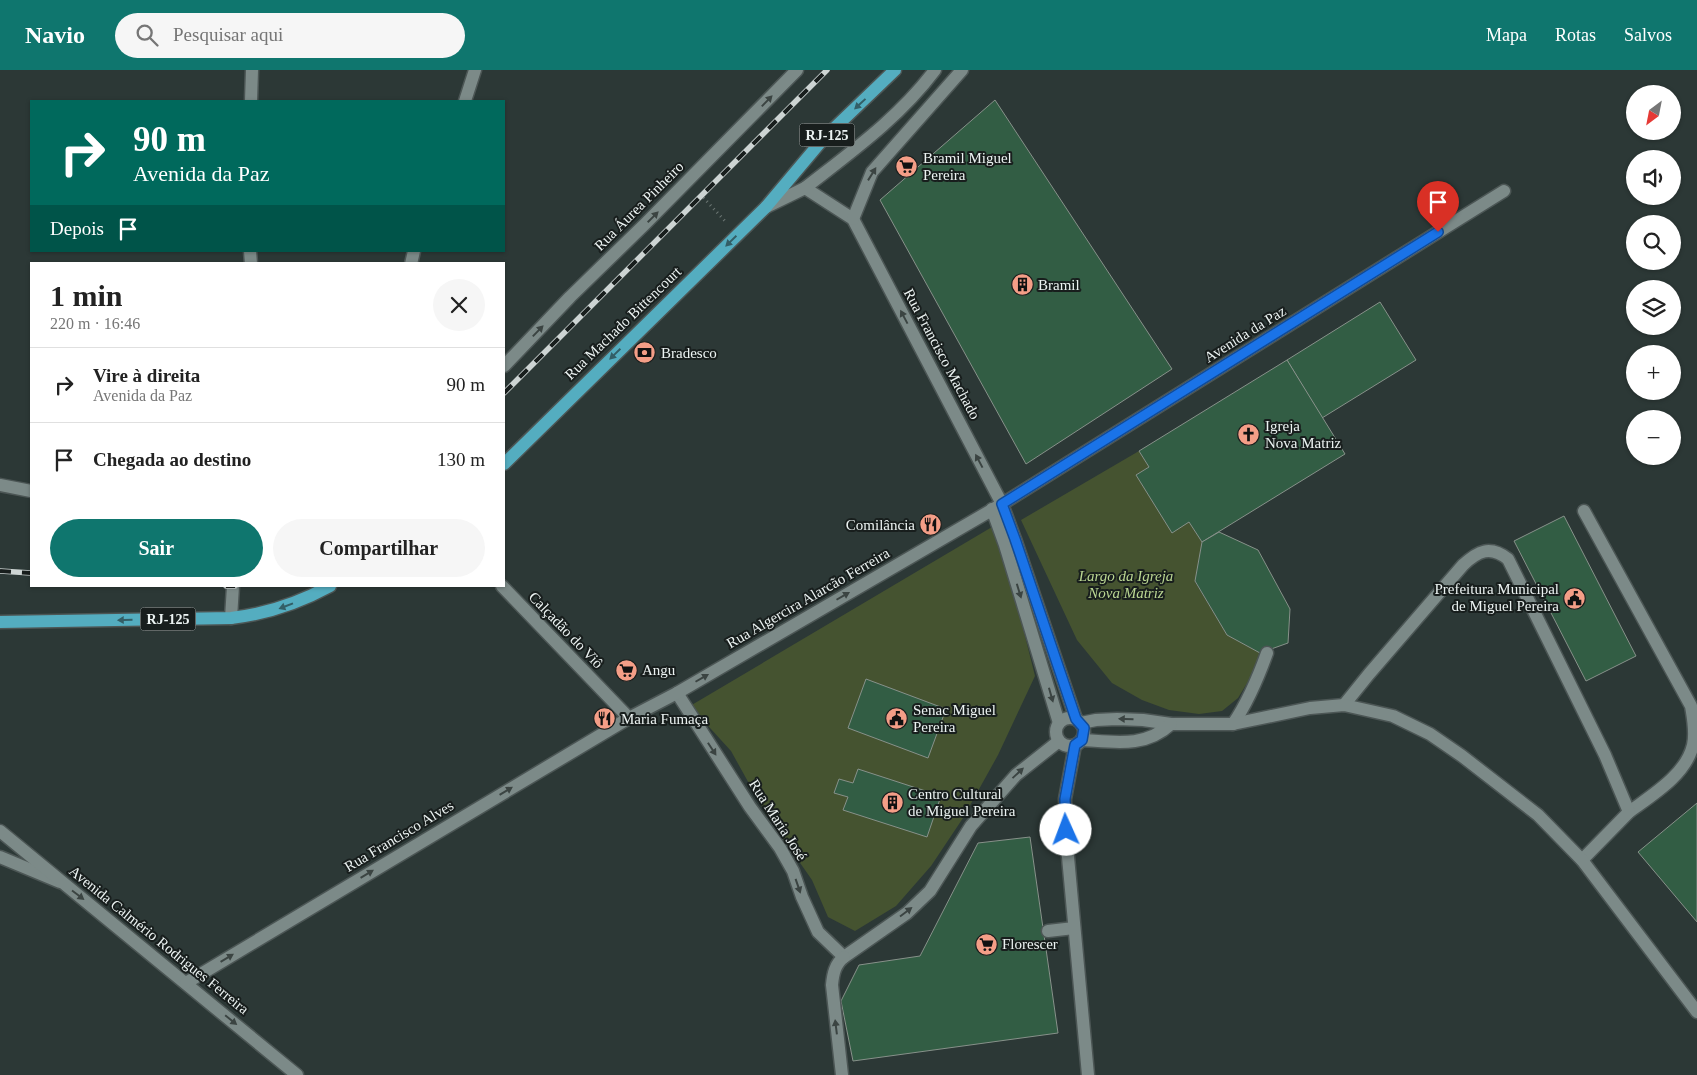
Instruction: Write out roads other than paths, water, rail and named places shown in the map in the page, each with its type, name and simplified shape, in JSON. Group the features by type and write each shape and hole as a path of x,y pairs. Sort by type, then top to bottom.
{"main road":[{"name":"Rua Machado Bittencourt","path":"505,463 766,207 824,138 895,70"},
{"name":"RJ-125","path":"0,622 253,616 278,609 328,587"}],"street":[{"path":"251,100 252,70"},
{"path":"465,100 475,70"},
{"name":"Rua Áurea Pinheiro","path":"505,365 570,296 688,182 797,70"},
{"name":"Rua Machado Bittencourt","path":"766,207 804,188 885,125 918,93 935,70"},
{"path":"804,188 853,219 872,172 962,70"},
{"name":"Avenida da Paz","path":"997,507 1504,191"},
{"name":"Rua Francisco Machado","path":"853,219 997,507"},
{"path":"0,485 30,491"},
{"path":"997,507 1015,539 1079,721 1084,728 1065,799 1067,846 1088,1075"},
{"path":"997,507 1005,545 1059,723"},
{"name":"Rua Algercira Alarcão Ferreira","path":"629,718 677,693 997,507"},
{"path":"1582,860 1629,812 1670,780 1688,760 1693,745 1694,729 1691,706 1584,511"},
{"path":"1344,705 1368,674 1463,566 1481,552 1500,552 1508,558 1605,755 1629,812"},
{"path":"231,618 233,587"},
{"name":"Calçadão do Viô","path":"503,587 629,718"},
{"path":"1232,724 1252,691 1267,653"},
{"name":"Rua Maria José","path":"677,693 750,807 780,848 793,871 802,897 818,932 844,957"},
{"path":"1171,724 1160,733 1145,740 1128,742 1079,742 1063,744 1056,735 1056,728 1059,723 1070,718 1079,721 1117,719 1171,724 1232,724 1310,708 1344,705 1393,716 1430,734 1469,761 1538,815 1582,860 1697,1012"},
{"name":"Rua Francisco Alves","path":"186,983 629,718"},
{"path":"842,1075 832,985 836,965 844,957 907,913 930,891 971,826 1016,775 1059,741"},
{"name":"Avenida Calmério Rodrigues Ferreira","path":"0,831 297,1075"},
{"path":"0,857 62,883"},
{"path":"1048,931 1074,928"}],"railway":[{"path":"505,392 827,70"},
{"path":"0,571 30,573"}],"place":[{"name":"Bramil Miguel Pereira","path":"907,167"},
{"name":"Bramil","path":"1022,285"},
{"name":"Bradesco","path":"645,353"},
{"name":"Igreja Nova Matriz","path":"1249,435"},
{"name":"Comilância","path":"931,525"},
{"name":"Prefeitura Municipal de Miguel Pereira","path":"1575,598"},
{"name":"Angu","path":"626,670"},
{"name":"Maria Fumaça","path":"605,719"},
{"name":"Senac Miguel Pereira","path":"897,719"},
{"name":"Centro Cultural de Miguel Pereira","path":"892,803"},
{"name":"Florescer","path":"986,944"}],"park label":[{"name":"Largo da Igreja Nova Matriz","path":"1126,584"}]}
